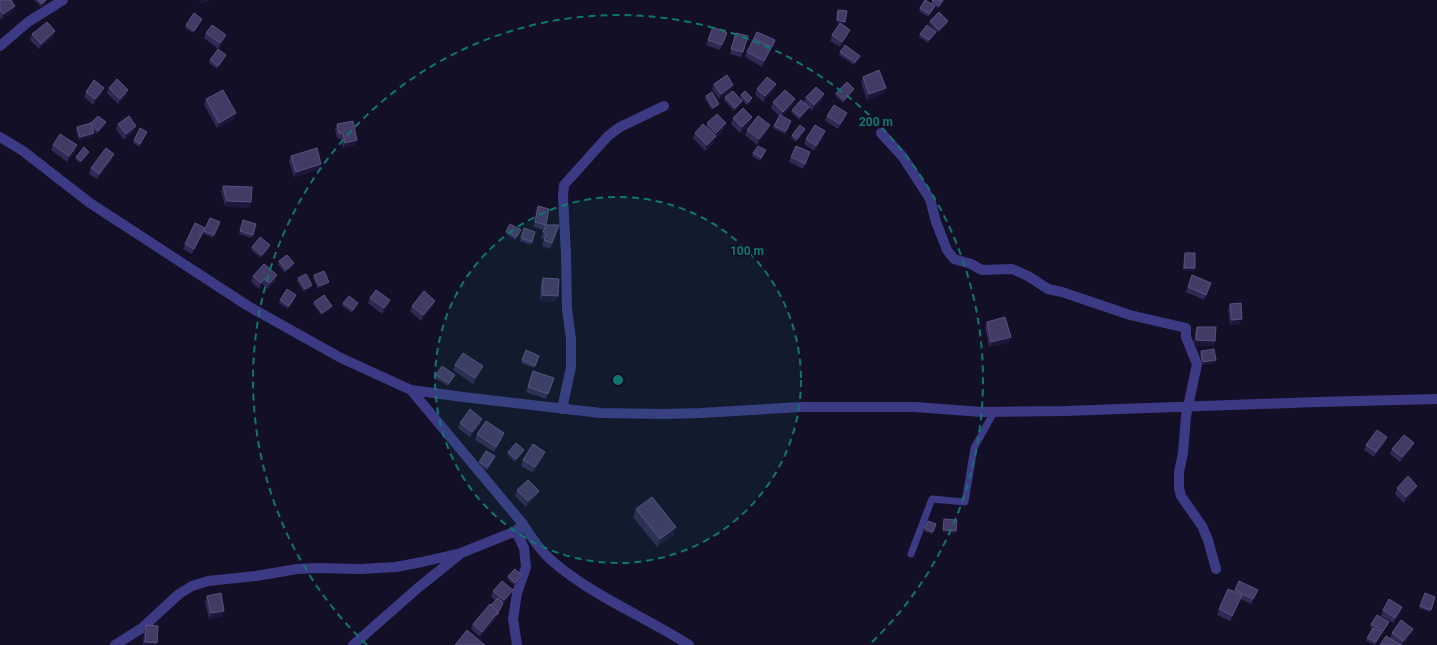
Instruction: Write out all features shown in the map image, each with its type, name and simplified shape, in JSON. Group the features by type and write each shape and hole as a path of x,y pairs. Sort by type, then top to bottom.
{"street":[{"path":"0,46 28,22 62,0"},
{"path":"562,409 572,368 563,196 564,185 608,136 620,127 664,106"},
{"path":"881,133 903,157 930,199 936,222 948,250 954,259 972,264 982,270 1012,269 1028,276 1048,289 1062,292 1130,315 1186,328 1186,337 1196,364 1188,407 1183,453 1179,472 1179,488 1181,496 1202,526 1208,540 1216,569"},
{"path":"0,137 23,151 90,203 248,306 341,358 411,390 601,413 664,414 800,407 915,407 994,412 1065,411 1437,399"},
{"path":"411,390 519,528 536,543 550,559 562,570 604,597 689,645"},
{"path":"115,645 142,628 179,594 192,586 208,581 256,576 298,569 361,569 396,567 462,553 519,528"},
{"path":"517,645 513,619 517,593 526,567 524,548 519,528"},
{"path":"353,645 413,592 462,553"}],"lane":[{"path":"911,554 932,499 965,502 974,448 994,412"}],"building":[{"path":"0,0 11,0 15,6 3,14 0,10"},
{"path":"38,0 46,0 42,4"},
{"path":"925,0 935,6 929,14 920,8"},
{"path":"943,0 939,6 932,1"},
{"path":"838,10 847,11 845,22 837,20"},
{"path":"939,12 948,21 939,30 930,21"},
{"path":"194,13 202,19 194,31 186,25"},
{"path":"47,22 55,31 41,44 32,34"},
{"path":"840,23 850,30 842,42 832,35"},
{"path":"212,25 226,35 220,43 206,33"},
{"path":"927,25 936,32 929,40 920,34"},
{"path":"713,27 727,33 722,45 708,40"},
{"path":"757,32 775,40 772,47 754,38"},
{"path":"736,33 748,36 743,52 731,49"},
{"path":"754,38 771,48 764,61 747,52"},
{"path":"845,45 860,56 855,62 840,52"},
{"path":"218,49 226,55 218,66 210,60"},
{"path":"879,70 886,88 869,94 863,77"},
{"path":"727,75 733,85 721,94 714,84"},
{"path":"767,77 776,84 765,96 757,89"},
{"path":"117,79 128,90 120,99 109,88"},
{"path":"94,80 104,88 95,99 86,92"},
{"path":"847,82 854,89 844,100 836,93"},
{"path":"816,87 824,94 814,105 806,97"},
{"path":"223,90 236,113 219,123 206,99"},
{"path":"785,90 795,99 783,112 773,102"},
{"path":"733,91 742,101 735,108 725,97"},
{"path":"745,91 752,98 748,102 741,95"},
{"path":"712,92 719,104 713,108 706,96"},
{"path":"801,100 809,107 800,117 792,110"},
{"path":"834,105 847,113 840,124 827,116"},
{"path":"743,108 752,117 742,127 733,118"},
{"path":"717,114 726,123 716,133 707,123"},
{"path":"780,115 791,121 786,131 774,126"},
{"path":"98,116 106,122 98,131 91,123"},
{"path":"129,116 136,126 126,134 118,124"},
{"path":"758,116 770,125 759,139 747,130"},
{"path":"353,121 357,140 345,143 343,134 339,133 337,124"},
{"path":"91,123 94,133 80,137 77,127"},
{"path":"703,124 716,136 707,145 695,133"},
{"path":"800,125 805,129 797,139 792,135"},
{"path":"815,125 825,131 816,146 806,139"},
{"path":"140,128 147,132 140,144 134,140"},
{"path":"60,134 77,145 69,156 53,145"},
{"path":"758,146 766,150 761,158 753,153"},
{"path":"796,146 810,152 805,164 791,157"},
{"path":"84,147 89,152 81,161 76,157"},
{"path":"106,148 114,154 99,174 91,168"},
{"path":"317,148 321,164 296,172 291,156"},
{"path":"223,186 252,187 251,202 227,201"},
{"path":"538,206 549,209 546,225 535,222"},
{"path":"210,218 220,222 214,235 204,231"},
{"path":"243,220 256,224 253,235 240,231"},
{"path":"195,223 205,228 194,249 185,244"},
{"path":"510,224 521,230 516,237 506,231"},
{"path":"546,225 559,225 552,243 544,240 546,234 543,232"},
{"path":"524,228 535,232 532,242 521,238"},
{"path":"260,237 270,245 262,255 252,247"},
{"path":"1185,253 1195,253 1195,268 1184,268"},
{"path":"287,255 294,263 286,270 279,261"},
{"path":"264,264 277,275 270,283 264,279 261,283 253,276"},
{"path":"324,271 329,282 319,286 314,275"},
{"path":"306,274 312,285 305,289 298,278"},
{"path":"1192,275 1211,283 1206,295 1188,287"},
{"path":"543,278 559,279 558,296 542,295"},
{"path":"287,289 296,295 289,306 280,300"},
{"path":"376,290 390,300 384,308 370,298"},
{"path":"424,291 435,301 423,315 412,306"},
{"path":"324,295 332,306 322,313 314,302"},
{"path":"349,296 358,303 353,310 343,303"},
{"path":"1241,303 1242,319 1232,320 1230,304"},
{"path":"1005,317 1011,337 991,342 987,322"},
{"path":"1197,327 1216,327 1215,341 1196,340"},
{"path":"1214,349 1216,360 1203,362 1201,351"},
{"path":"526,350 539,356 535,366 522,360"},
{"path":"463,353 483,366 475,378 455,365"},
{"path":"442,366 455,375 449,383 436,375"},
{"path":"533,371 554,378 548,394 528,387"},
{"path":"470,409 482,419 472,432 460,423"},
{"path":"486,421 504,433 496,447 477,434"},
{"path":"1377,430 1387,437 1376,452 1366,445"},
{"path":"1404,435 1414,443 1402,457 1392,449"},
{"path":"516,443 524,450 516,459 508,452"},
{"path":"533,444 545,452 535,467 523,460"},
{"path":"486,451 495,456 488,467 479,462"},
{"path":"1408,476 1417,486 1406,497 1397,488"},
{"path":"528,480 539,491 528,501 517,490"},
{"path":"652,497 676,527 660,539 636,509"},
{"path":"944,519 957,520 956,531 943,530"},
{"path":"928,521 936,524 933,532 925,529"},
{"path":"515,569 522,576 515,583 508,576"},
{"path":"502,581 513,590 504,600 493,591"},
{"path":"1239,581 1258,590 1253,599 1235,590"},
{"path":"1228,589 1242,595 1232,616 1219,609"},
{"path":"221,593 224,611 211,613 207,596"},
{"path":"1425,593 1435,597 1431,610 1420,606"},
{"path":"498,598 503,603 497,615 498,612 491,605"},
{"path":"1389,599 1402,607 1395,618 1383,610"},
{"path":"490,604 498,612 482,632 473,624"},
{"path":"1377,615 1389,622 1383,631 1371,624"},
{"path":"1401,620 1413,629 1403,641 1392,633"},
{"path":"146,625 158,626 157,643 145,642"},
{"path":"1373,628 1382,632 1376,642 1367,638"},
{"path":"467,630 485,645 455,645"},
{"path":"1386,636 1401,645 1380,645"}]}
